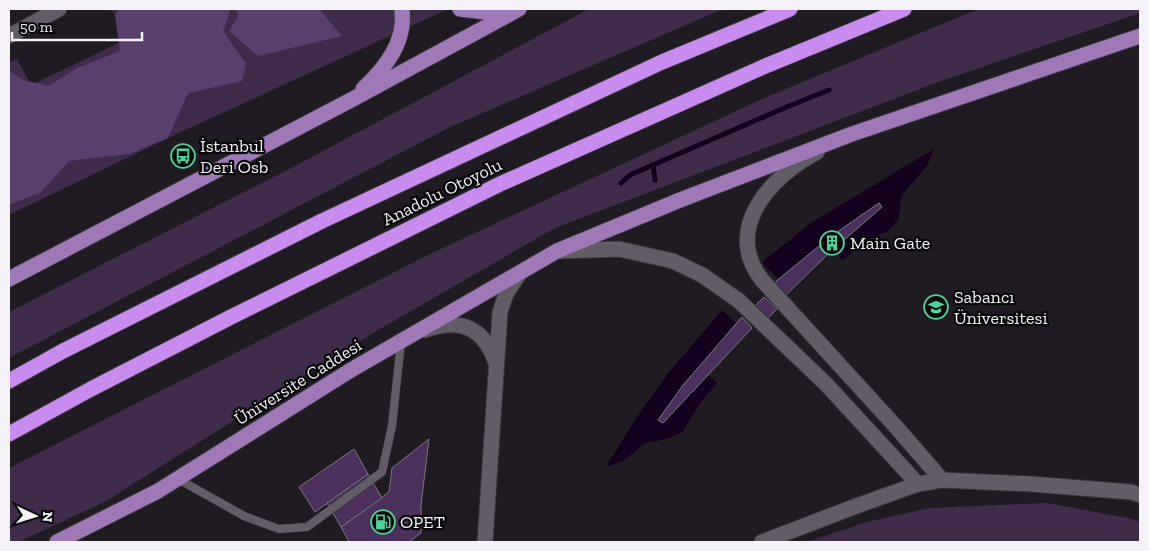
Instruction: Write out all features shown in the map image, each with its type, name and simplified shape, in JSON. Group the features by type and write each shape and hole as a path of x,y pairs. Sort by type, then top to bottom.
{"highway":[{"name":"Anadolu Otoyolu","path":"9,381 331,216 662,62 790,9"},
{"name":"Anadolu Otoyolu","path":"9,434 91,389 231,317 500,184 763,67 904,9"}],"main road":[{"path":"351,100 382,69 395,50 402,34 402,9"},
{"path":"460,9 485,12 503,9"},
{"path":"9,279 351,100 519,9"},
{"name":"Üniversite Caddesi","path":"57,542 150,496 351,370 557,251 680,200 852,134 1140,36"}],"street":[{"path":"9,36 59,9"},
{"path":"852,134 802,160 783,174 768,189 753,212 749,227 749,258 755,272 942,480"},
{"path":"557,251 619,249 673,261 702,274 738,300 826,384 918,484"},
{"path":"485,542 498,367 500,312 506,294 519,274"},
{"path":"414,334 440,324 459,324 477,332 491,347 498,367"},
{"path":"762,542 859,504 918,484 942,480 1031,484 1131,492 1140,495"}],"lane":[{"path":"178,479 244,516 279,529 307,527 382,472 392,426 400,342"}],"shaded area":[{"path":"111,9 448,9 168,138 9,215 9,63 17,59 31,85 127,39"},
{"path":"118,9 231,9 223,31 246,64 242,81 188,93 168,138 129,154 69,161 41,192 9,205 9,71 23,80 48,86 77,68 120,51 115,16"},
{"path":"236,9 319,9 342,36 258,56 229,31 238,16"},
{"path":"589,9 723,9 448,128 9,358 9,312 293,167"},
{"path":"978,9 1140,9 1140,13 941,81 555,228 373,333 106,501 19,542 9,542 9,468 430,254 762,99"},
{"path":"934,149 927,166 902,195 898,220 887,232 867,240 842,261 834,249 882,208 879,203 830,237 778,279 762,262 811,223"},
{"path":"722,310 736,323 684,384 658,419 663,423 707,374 717,383 698,406 683,432 667,439 646,443 623,461 606,467 635,420 669,372"},
{"path":"1047,503 1128,518 1140,522 1140,542 807,542 867,522 930,508"}],"building":[{"name":"Main Gate","path":"879,203 882,207 829,253 786,295 774,283 830,237"},
{"path":"764,297 777,309 767,319 754,307"},
{"path":"742,317 752,328 663,423 658,420 684,384"},
{"path":"429,439 421,505 421,533 409,542 349,542 341,527 389,492 392,468"},
{"path":"354,449 368,474 315,512 299,487"},
{"path":"368,474 382,498 341,527 327,503"}],"waterway":[{"path":"621,183 630,175 829,90"},
{"path":"653,165 655,180"}],"place":[{"name":"İstanbul Deri Osb","path":"183,156"},
{"name":"Main Gate","path":"832,243"},
{"name":"Sabancı Üniversitesi","path":"936,307"},
{"name":"OPET","path":"383,522"}]}
